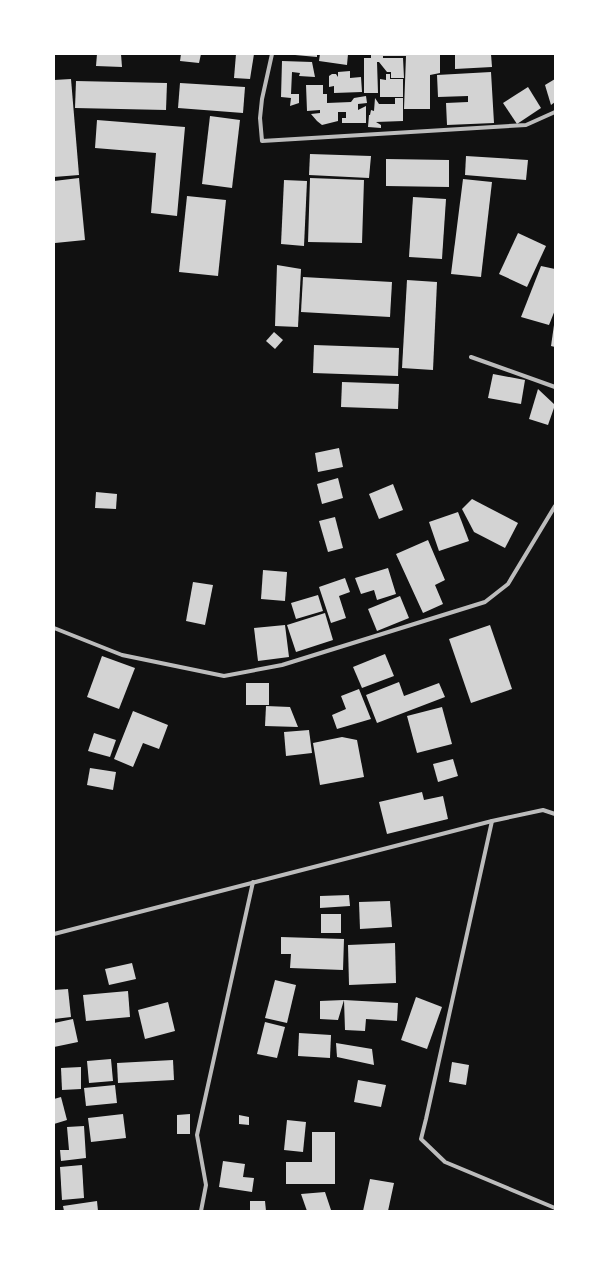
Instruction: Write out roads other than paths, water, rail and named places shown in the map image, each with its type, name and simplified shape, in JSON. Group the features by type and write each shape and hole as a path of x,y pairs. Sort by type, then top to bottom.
{"street":[{"path":"272,54 262,99 260,118 262,141 526,125 555,112"},
{"path":"471,357 555,387"},
{"path":"54,628 122,655 224,676 282,665 485,602 508,584 555,506"},
{"path":"54,934 492,821 543,810 555,814"},
{"path":"492,821 421,1139 445,1162 555,1208"},
{"path":"200,1211 206,1185 197,1135 253,882"}]}
